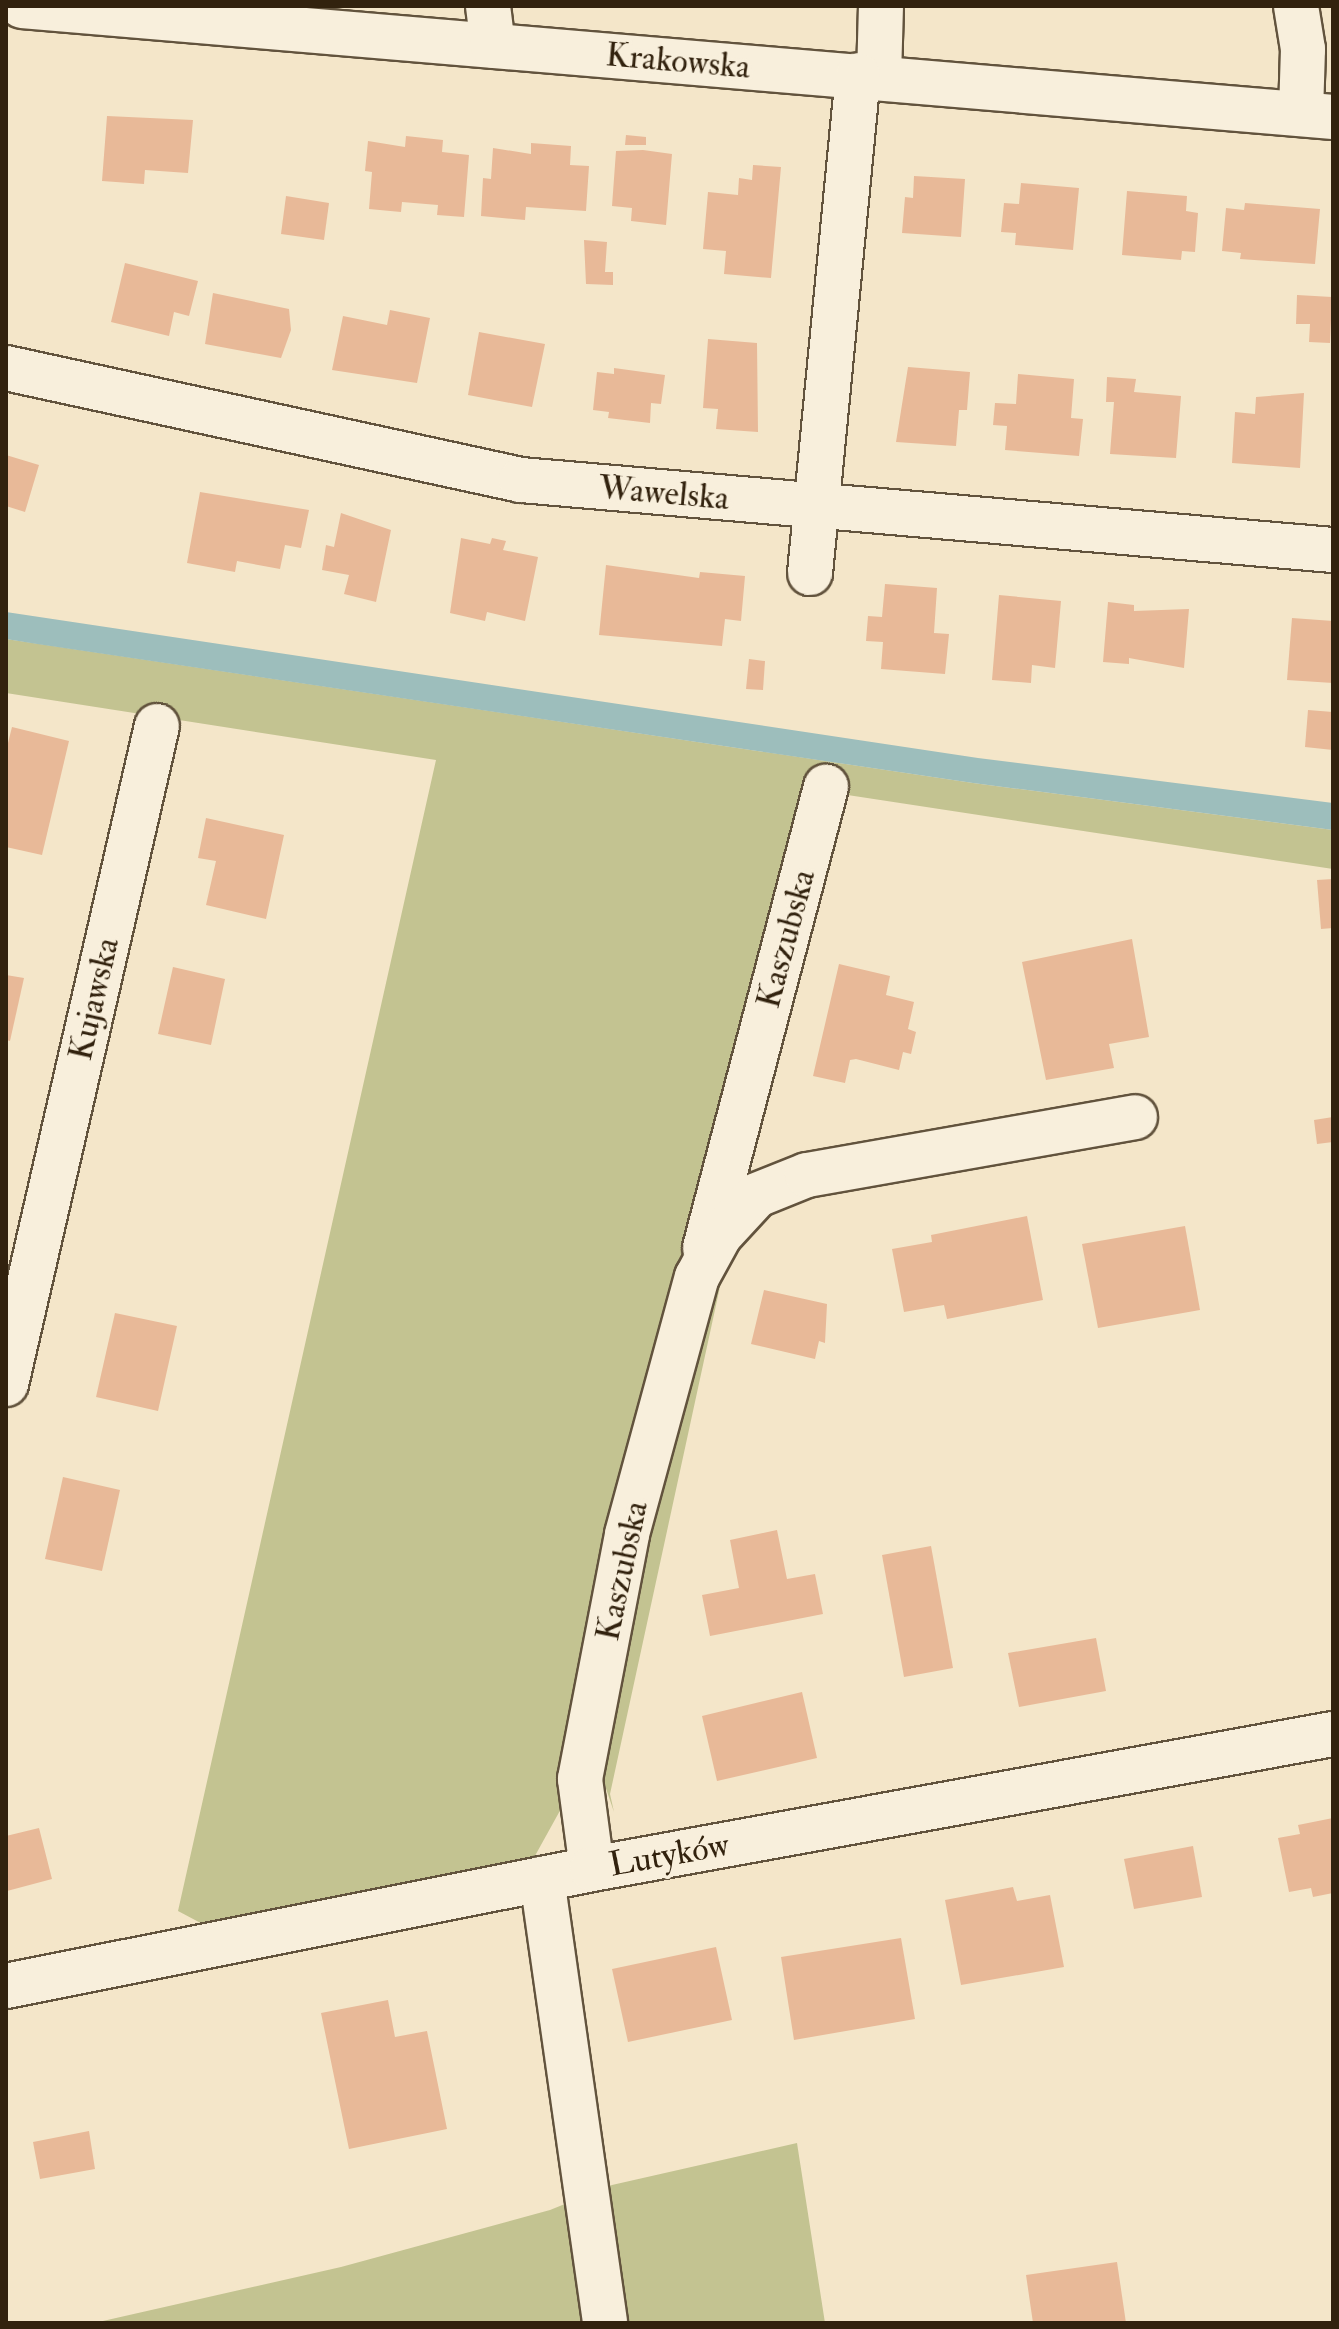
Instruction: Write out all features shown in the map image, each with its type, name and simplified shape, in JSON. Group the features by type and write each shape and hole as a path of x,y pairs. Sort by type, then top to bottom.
{"street":[{"name":"Krakowska","path":"22,6 490,26 869,76 1317,115"},
{"path":"810,573 869,76 881,6"},
{"path":"1296,6 1317,115"},
{"name":"Wawelska","path":"6,368 521,480 1333,550"},
{"name":"Kujawska","path":"6,1384 18,1270 157,726"},
{"name":"Kaszubska","path":"592,1869 580,1779 627,1534 826,787"},
{"name":"Kaszubska","path":"697,1277 720,1235 757,1195 807,1175 1135,1117"},
{"name":"Lutyków","path":"6,1986 592,1869 1333,1734"},
{"path":"542,1879 605,2323"}],"green space":[{"path":"6,639 973,783 1333,830 1333,869 841,794 562,1807 531,1863 212,1929 178,1911 436,760 6,693"},
{"path":"733,1249 721,1282 610,1794 614,1812 599,1768 606,1690 701,1311"},
{"path":"797,2143 825,2323 94,2323 341,2267 550,2210 612,2185"}],"water":[{"path":"6,612 978,758 1333,803 1333,830 973,783 6,639"}],"building":[{"path":"107,116 193,120 188,173 145,170 144,184 102,181"},
{"path":"626,135 646,137 646,145 625,145"},
{"path":"406,136 443,140 442,152 469,155 464,217 437,215 438,205 402,202 401,212 369,209 372,172 365,171 368,141 405,147"},
{"path":"531,143 571,146 570,165 589,166 586,211 526,207 525,220 481,216 483,178 491,179 493,148 531,154"},
{"path":"643,150 672,154 666,225 631,221 632,208 612,206 616,151"},
{"path":"753,165 781,167 771,278 724,274 726,251 703,249 708,192 738,195 739,178 752,180"},
{"path":"914,176 965,179 961,237 902,233 905,197 913,198"},
{"path":"1021,183 1079,188 1073,250 1015,245 1016,233 1001,232 1004,203 1019,204"},
{"path":"1127,191 1187,196 1186,211 1198,213 1195,252 1182,251 1181,260 1122,255"},
{"path":"286,196 329,203 324,240 281,234"},
{"path":"1245,203 1320,209 1315,264 1240,259 1241,253 1222,251 1226,208 1244,210"},
{"path":"584,240 607,242 605,272 613,272 613,285 586,284"},
{"path":"125,263 198,281 189,316 174,312 169,336 111,322"},
{"path":"213,293 289,309 291,330 281,358 205,344"},
{"path":"1297,295 1332,297 1330,343 1309,342 1310,324 1296,324"},
{"path":"390,310 430,318 417,383 332,370 343,316 387,325"},
{"path":"479,332 545,344 532,407 468,395"},
{"path":"708,339 757,343 758,432 716,429 718,409 703,408"},
{"path":"908,367 970,372 967,410 959,410 956,446 896,442"},
{"path":"614,368 665,375 661,404 651,403 650,423 608,418 609,412 593,410 597,372 614,374"},
{"path":"1018,374 1074,379 1071,418 1083,419 1079,456 1005,450 1007,426 993,425 995,403 1016,404"},
{"path":"1107,377 1136,379 1134,392 1181,396 1176,458 1110,454 1114,402 1106,402"},
{"path":"1304,393 1300,468 1232,463 1235,412 1255,414 1256,397"},
{"path":"6,455 39,465 25,512 6,506"},
{"path":"200,492 309,510 301,548 285,545 280,569 237,561 235,572 187,563"},
{"path":"341,513 391,530 376,602 344,594 349,575 322,570 326,545 334,547"},
{"path":"461,538 490,544 492,538 506,541 503,550 538,557 525,621 487,612 485,621 450,613"},
{"path":"606,565 699,578 700,572 745,576 741,621 725,619 722,646 599,635"},
{"path":"885,584 937,588 934,633 949,634 945,674 881,669 883,642 866,641 868,616 882,617"},
{"path":"999,595 1061,601 1055,668 1032,665 1031,683 992,680"},
{"path":"1108,602 1134,605 1134,611 1189,609 1184,668 1129,658 1129,664 1103,662"},
{"path":"1292,618 1333,621 1333,683 1287,680"},
{"path":"749,659 765,661 763,690 746,689"},
{"path":"1308,710 1333,712 1333,750 1305,747"},
{"path":"12,727 69,741 42,855 6,847 6,751"},
{"path":"206,818 284,835 266,919 206,905 216,861 198,858"},
{"path":"1333,879 1333,928 1321,929 1317,880"},
{"path":"1132,939 1149,1037 1109,1044 1114,1068 1046,1080 1022,962"},
{"path":"839,964 890,976 886,995 914,1002 908,1029 916,1032 911,1054 903,1052 899,1070 856,1059 850,1060 845,1083 813,1076"},
{"path":"173,967 225,979 211,1045 158,1034"},
{"path":"6,975 24,978 10,1041 6,1040"},
{"path":"1333,1117 1333,1142 1317,1144 1314,1120"},
{"path":"1027,1216 1043,1300 947,1319 944,1305 904,1312 892,1249 932,1242 931,1235"},
{"path":"1185,1226 1200,1310 1098,1328 1082,1244"},
{"path":"764,1290 827,1304 825,1343 819,1341 815,1359 751,1344"},
{"path":"115,1313 177,1326 158,1411 96,1397"},
{"path":"63,1477 120,1490 102,1571 45,1559"},
{"path":"777,1530 787,1579 815,1574 823,1614 710,1636 702,1595 739,1588 730,1540"},
{"path":"931,1546 953,1668 904,1677 882,1555"},
{"path":"1096,1638 1106,1691 1019,1707 1008,1653"},
{"path":"802,1692 817,1758 717,1781 702,1716"},
{"path":"1333,1818 1333,1893 1313,1897 1311,1888 1289,1892 1278,1838 1300,1834 1298,1825"},
{"path":"39,1828 52,1879 7,1891 6,1897 6,1836"},
{"path":"1193,1846 1202,1897 1134,1909 1124,1859"},
{"path":"1013,1887 1017,1901 1050,1895 1064,1967 961,1985 945,1900"},
{"path":"901,1938 915,2019 794,2040 781,1957"},
{"path":"716,1947 732,2020 628,2042 612,1969"},
{"path":"388,2000 395,2037 427,2031 447,2129 349,2149 321,2013"},
{"path":"89,2131 95,2169 40,2179 33,2142"},
{"path":"1117,2262 1126,2323 1033,2323 1026,2275"}]}
